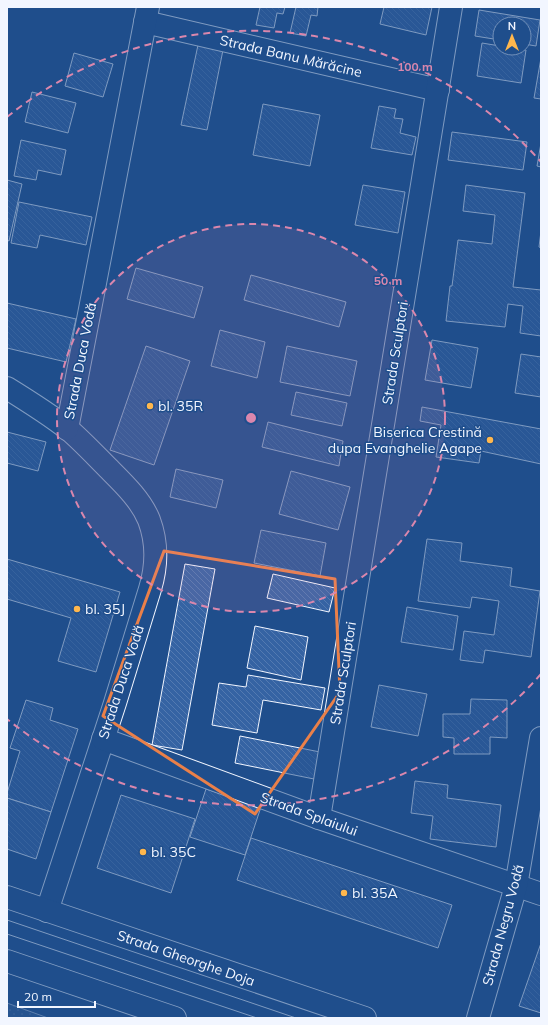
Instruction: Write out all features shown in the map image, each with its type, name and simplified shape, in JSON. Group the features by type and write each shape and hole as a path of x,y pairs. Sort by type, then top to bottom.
{"street":[{"name":"Strada Sculptori","path":"319,818 451,7"},
{"name":"Strada Banu Mărăcine","path":"147,15 438,90"},
{"name":"Strada Duca Vodă","path":"47,911 155,573 157,555 155,540 149,520 139,503 122,482 67,429 147,15"},
{"path":"7,388 67,429"},
{"name":"Strada Negru Vodă","path":"478,1018 516,886 541,738"},
{"name":"Strada Splaiului","path":"103,739 319,818 541,894"},
{"name":"Strada Gheorghe Doja","path":"7,897 365,1018"},
{"path":"7,961 175,1018"}],"highlighted area":[{"path":"164,551 335,579 340,692 255,814 103,716"}],"shaded area":[{"path":"7,1003 48,1018 7,1018"}],"building":[{"path":"260,7 285,7 283,14 277,13 274,28 256,25"},
{"path":"296,7 318,7 317,16 311,15 306,36 290,33"},
{"path":"384,7 432,7 426,35 380,24"},
{"path":"479,10 516,16 492,16 492,39 475,36"},
{"path":"532,19 540,20 536,46 532,45"},
{"path":"482,43 492,45 492,56 525,56 521,83 477,76"},
{"path":"198,45 223,50 207,130 181,125"},
{"path":"74,53 113,64 103,97 65,86"},
{"path":"541,58 541,99 534,98"},
{"path":"32,92 76,103 68,133 25,122"},
{"path":"263,104 320,115 310,166 253,155"},
{"path":"379,106 396,109 394,118 403,119 400,133 416,137 412,155 371,148"},
{"path":"452,132 527,142 523,170 448,160"},
{"path":"21,140 66,150 61,175 38,170 36,180 14,176"},
{"path":"541,143 541,167 537,166"},
{"path":"7,180 22,184 9,241 7,240"},
{"path":"363,185 405,192 398,233 355,225"},
{"path":"466,185 525,193 513,287 541,290 541,336 520,333 523,306 508,304 505,327 446,321 458,240 492,244 495,215 463,211"},
{"path":"19,202 92,217 86,245 40,235 37,248 11,243"},
{"path":"541,231 541,248 539,247"},
{"path":"136,268 203,287 194,318 127,299"},
{"path":"251,275 346,302 339,327 244,300"},
{"path":"7,303 76,319 66,362 7,348"},
{"path":"220,330 265,342 257,378 211,366"},
{"path":"432,340 478,348 471,388 425,380"},
{"name":"bl. 35R","path":"146,346 190,361 154,465 110,450"},
{"path":"287,346 357,361 350,396 280,382"},
{"path":"521,354 541,357 541,397 515,393"},
{"path":"296,392 347,403 342,426 291,415"},
{"name":"Biserica Crestină dupa Evanghelie Agape","path":"422,407 541,429 541,464 481,451 479,463 436,457 441,425 420,421"},
{"path":"268,422 343,441 339,466 262,447"},
{"path":"7,432 46,442 38,471 7,463"},
{"path":"176,469 223,480 216,508 170,497"},
{"path":"291,471 350,487 338,530 279,514"},
{"path":"261,530 326,543 320,576 254,563"},
{"path":"427,539 462,543 460,561 512,568 510,586 540,591 531,657 485,650 483,663 460,660 464,631 494,635 499,601 472,597 470,608 418,601"},
{"name":"bl. 35J","path":"7,559 120,592 96,672 58,661 71,618 7,599"},
{"path":"185,564 215,569 182,750 152,745"},
{"path":"273,574 335,588 329,612 267,598"},
{"path":"407,607 458,616 453,650 401,642"},
{"path":"255,626 308,637 301,680 247,668"},
{"path":"248,675 325,688 321,710 263,700 257,733 212,725 219,683 246,687"},
{"path":"379,685 427,694 418,736 371,727"},
{"path":"471,699 507,700 507,738 490,737 490,754 454,754 454,738 443,737 443,714 470,714"},
{"path":"26,700 53,708 50,720 78,729 51,812 7,798 7,793 20,751 10,748"},
{"path":"240,736 320,752 314,779 235,763"},
{"path":"415,781 448,785 447,798 501,805 496,847 430,839 433,816 411,813"},
{"path":"206,789 261,807 245,855 190,837"},
{"name":"bl. 35C","path":"121,795 195,819 171,893 97,868"},
{"path":"7,798 51,812 36,859 7,849"},
{"name":"bl. 35A","path":"251,838 452,905 438,948 237,880"},
{"path":"541,943 541,1013 519,1006"}],"tram line":[{"path":"7,920 296,1018"},
{"path":"7,934 257,1018"}],"place":[{"name":"bl. 35R","path":"150,406"},
{"name":"Biserica Crestină dupa Evanghelie Agape","path":"490,440"},
{"name":"bl. 35J","path":"77,609"},
{"name":"bl. 35C","path":"143,852"},
{"name":"bl. 35A","path":"344,893"}]}
